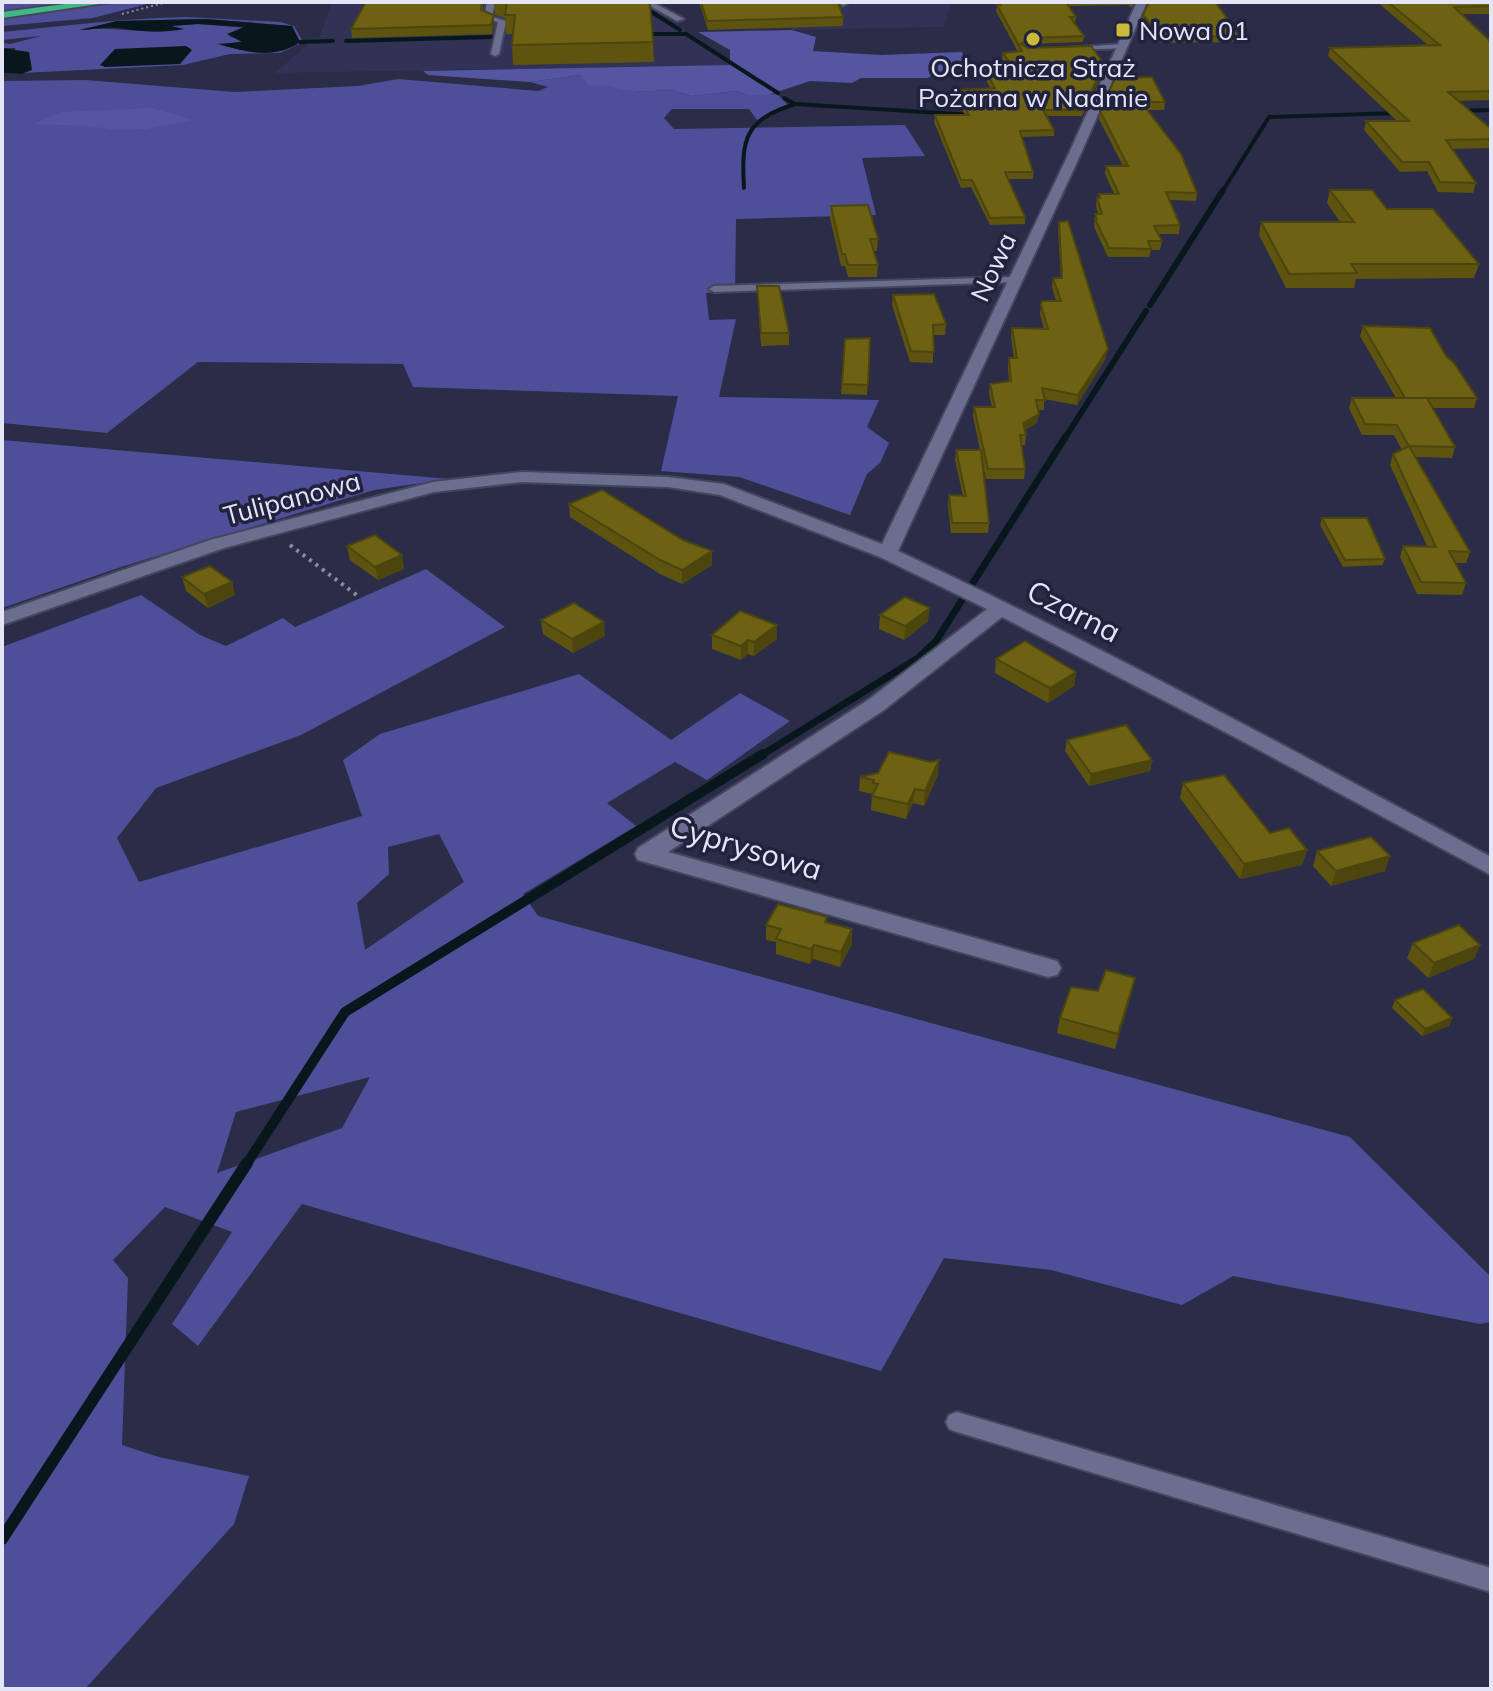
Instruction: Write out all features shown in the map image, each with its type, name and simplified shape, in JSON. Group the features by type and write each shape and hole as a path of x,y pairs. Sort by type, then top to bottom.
{"highway":[{"path":"2,9 73,2"},
{"path":"2,15 107,2"}],"street":[{"name":"Nowa","path":"887,553 1076,151 1142,2"},
{"name":"Tulipanowa","path":"2,619 217,544 433,487 522,477 605,478"},
{"name":"Czarna","path":"605,478 724,490 887,553 1002,607 1239,730 1491,867"},
{"name":"Cyprysowa","path":"1002,607 876,705 647,854 1048,968"}],"lane":[{"path":"491,2 488,18 502,21 495,54"},
{"path":"647,2 680,19"},
{"path":"1059,48 1122,46"},
{"path":"714,289 1013,280"},
{"path":"957,1422 1491,1580"}],"path":[{"path":"270,530 358,596"}],"shaded area":[{"path":"2,2 155,2 93,18 2,26"},
{"path":"642,2 686,30 681,33 731,65 275,73 308,44 308,39 319,38 332,3"},
{"path":"782,2 952,2 943,27 792,30"},
{"path":"187,17 280,22 294,26 303,42 280,53 230,54 183,65 21,73 15,48 2,48 2,43 41,36 2,40 2,32 116,21 83,30 168,31 180,29 170,26 198,24 247,28 229,36 243,41 222,45 251,52 269,53 297,44 298,38 292,26 205,19 119,21"},
{"path":"205,19 292,26 300,42 280,51 260,53 218,44 242,42 227,34 244,27 198,24 171,26 184,29 167,31 79,30 117,21"},
{"path":"792,30 816,37 813,51 881,55 962,52 965,62 927,78 861,78 852,83 810,81 768,95 747,95 737,91 692,96 671,90 633,92 588,85 580,75 530,82 428,75 423,71 730,65 730,50 698,32"},
{"path":"186,46 192,50 180,64 100,65 115,49"},
{"path":"2,48 29,52 32,70 21,74 2,73"},
{"path":"580,75 589,85 609,85 633,92 671,90 692,96 737,91 747,95 777,94 788,105 757,120 749,109 672,109 664,118 674,129 905,125 925,156 862,158 876,215 736,219 735,291 706,293 709,320 736,319 719,397 879,400 867,427 889,443 880,463 867,474 850,515 739,477 661,471 678,396 413,387 403,364 198,362 107,433 2,423 2,81 85,80 235,92 358,86 398,79 538,91 548,87 530,82"},
{"path":"152,108 194,120 146,129 114,130 34,124 61,112"},
{"path":"2,440 449,479 374,490 121,567 2,608"},
{"path":"426,569 505,627 301,735 156,788 117,838 139,882 362,816 343,760 380,734 579,674 671,740 740,693 790,721 707,780 675,762 607,803 636,826 523,894 538,916 1350,1137 1491,1277 1491,1322 1480,1324 1233,1276 1182,1305 1051,1270 944,1258 881,1371 302,1204 198,1346 172,1324 232,1232 165,1207 113,1260 128,1278 122,1445 159,1457 249,1476 234,1524 85,1689 2,1689 2,647 141,595 200,635 226,646 283,618 295,627","holes":["439,834 464,882 365,950 357,903 389,874 388,847","370,1077 342,1128 217,1173 236,1112"]}],"building":[{"path":"366,2 482,2 481,10 494,15 491,25 351,29"},
{"path":"507,2 647,2 650,4 653,42 512,45 515,15 505,15"},
{"path":"701,2 838,2 843,17 707,21"},
{"path":"998,2 1066,2 1076,17 1070,17 1084,36 1028,38 1021,44 1028,48 1091,46 1104,64 1083,110 1043,110 1054,130 1020,131 1033,172 1005,172 1025,217 990,218 972,180 961,180 935,115 969,115 955,90 995,88 984,68 1014,68 1003,53 1022,51"},
{"path":"1149,2 1215,2 1240,36 1161,37 1143,15"},
{"path":"1388,2 1491,2 1491,6 1454,7 1491,42 1491,91 1448,92 1491,129 1491,139 1446,140 1476,183 1440,182 1429,162 1402,162 1366,121 1409,121 1330,48 1440,45"},
{"path":"1152,77 1165,102 1141,102 1181,154 1197,193 1166,192 1180,225 1154,226 1162,241 1148,241 1151,249 1109,248 1095,219 1095,214 1102,214 1097,198 1100,198 1099,194 1119,194 1106,166 1128,166 1100,111 1115,78"},
{"path":"1330,190 1372,190 1387,209 1433,209 1479,264 1351,264 1357,273 1289,274 1261,222 1354,222"},
{"path":"868,205 878,239 870,239 878,265 848,265 845,254 842,254 831,206"},
{"path":"1068,221 1108,349 1078,395 1042,388 1045,400 1036,400 1039,414 1023,423 1026,435 1020,435 1025,469 988,469 974,407 995,407 990,384 1011,381 1009,358 1017,358 1012,328 1048,329 1041,305 1042,301 1061,301 1053,278 1062,278 1059,222"},
{"path":"757,286 779,286 789,333 761,333"},
{"path":"934,294 946,324 933,325 934,352 911,351 893,295"},
{"path":"1363,326 1430,328 1477,398 1405,398"},
{"path":"870,338 868,385 842,384 845,339"},
{"path":"1352,398 1427,398 1455,447 1409,446 1397,425 1365,424"},
{"path":"1409,446 1470,552 1449,551 1466,583 1421,582 1403,546 1436,547 1393,454"},
{"path":"956,450 981,450 989,523 952,523 949,495 966,496"},
{"path":"602,490 683,540 712,551 682,570 660,560 569,504"},
{"path":"1322,518 1367,518 1385,559 1345,560"},
{"path":"375,535 402,555 375,567 347,546"},
{"path":"210,566 232,582 204,594 182,577"},
{"path":"905,597 930,608 905,626 880,615"},
{"path":"574,603 604,622 572,639 541,620"},
{"path":"740,611 777,625 754,642 748,640 741,646 712,635"},
{"path":"1025,641 1076,672 1050,688 996,659"},
{"path":"1126,725 1152,760 1091,774 1067,740"},
{"path":"889,752 931,762 939,760 925,791 915,789 908,804 872,796 878,784 860,777 878,773"},
{"path":"1224,775 1270,833 1289,828 1307,850 1244,864 1183,783"},
{"path":"1371,837 1390,856 1336,871 1317,851"},
{"path":"778,904 827,917 825,922 852,929 841,952 814,945 811,949 776,939 781,929 766,925"},
{"path":"1459,925 1480,945 1434,963 1413,943"},
{"path":"1106,970 1135,978 1118,1034 1060,1018 1071,987 1098,991"},
{"path":"1423,989 1452,1018 1425,1029 1395,1000"}],"waterway":[{"path":"636,2 680,30"},
{"path":"641,34 686,34 778,93"},
{"path":"346,41 492,37"},
{"path":"300,42 333,41"},
{"path":"784,98 795,104"},
{"path":"744,188 744,156 750,133 766,117 795,104"},
{"path":"795,104 974,115"},
{"path":"1458,111 1491,110"},
{"path":"1222,192 1269,117 1399,113"},
{"path":"1150,305 1223,190"},
{"path":"1065,438 1146,311"},
{"path":"760,756 918,658 936,641 1066,436"},
{"path":"246,1165 345,1012 763,754"},
{"path":"2,1539 247,1163"}],"place":[{"name":"Nowa 01","path":"1123,30"},
{"name":"Ochotnicza Straż Pożarna w Nadmie","path":"1033,39"}]}
